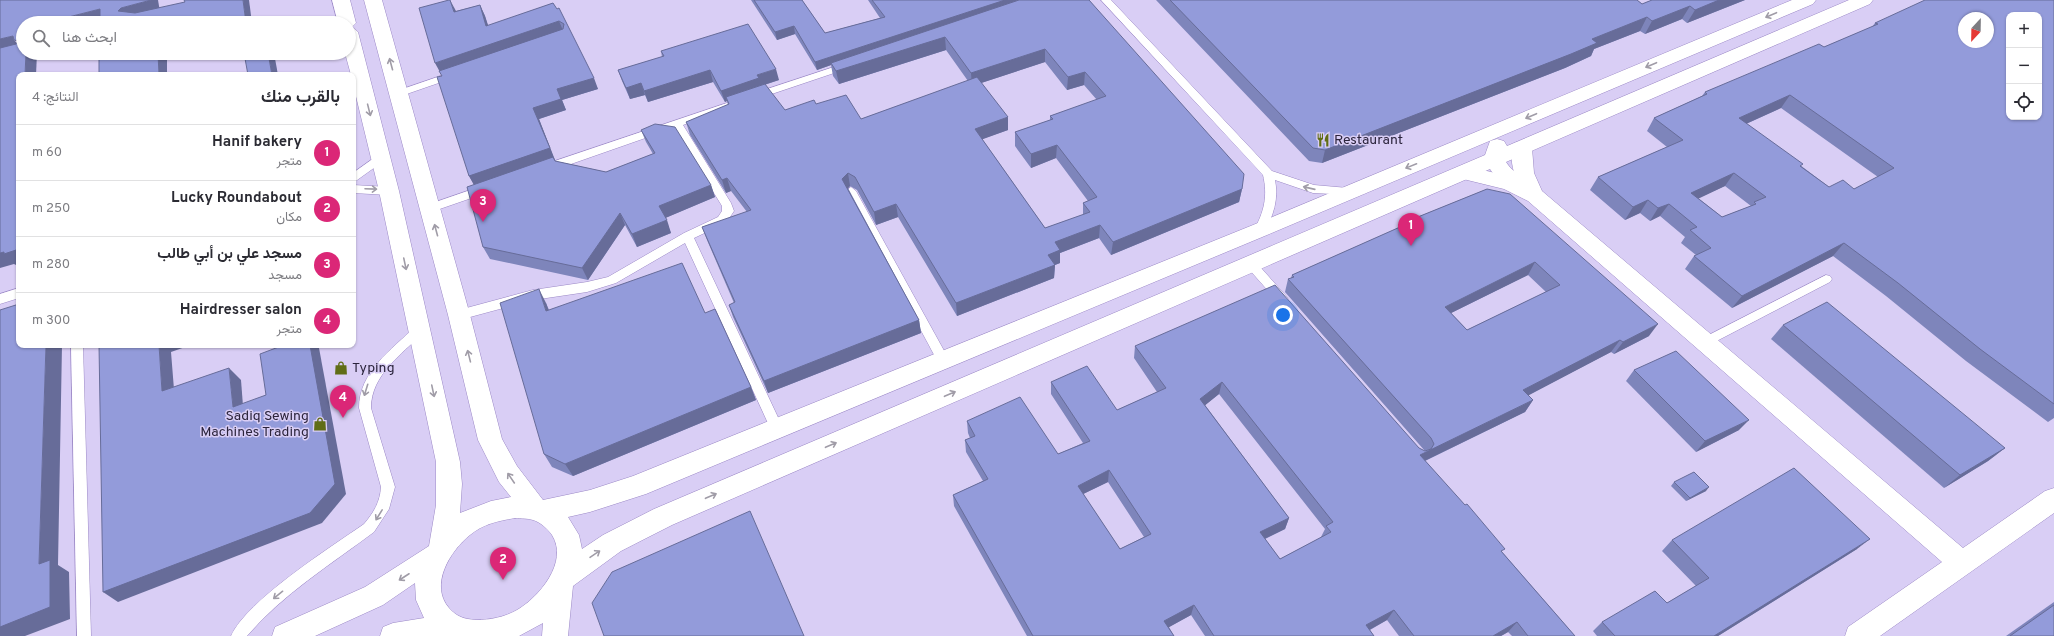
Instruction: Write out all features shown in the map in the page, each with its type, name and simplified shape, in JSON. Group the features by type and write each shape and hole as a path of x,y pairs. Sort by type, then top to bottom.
{"main road":[{"path":"341,0 345,16"},
{"path":"373,0 459,315 490,440 508,474 538,510 558,522 567,537 570,556 562,582 555,636"},
{"path":"393,636 461,632 486,633 514,625 528,618 546,604 562,582 588,559 637,528 1466,173 1864,0"},
{"path":"285,636 374,596 438,552 456,532 474,518 495,510 508,508 538,510 566,507 614,494 1260,230 1800,2"},
{"path":"356,60 389,191 450,478 449,511 438,552 428,576 428,596 435,614 461,632"},
{"path":"1506,127 1496,149 1495,160 1506,174 1535,196 1963,564"},
{"path":"1522,148 1522,166 1525,176 1535,196"},
{"path":"1466,173 1509,183 1535,196"},
{"path":"1858,636 2054,499"}],"lane":[{"path":"1106,0 1268,174 1313,189 1348,192"},
{"path":"535,172 676,123 857,63"},
{"path":"398,94 461,72"},
{"path":"459,315 533,295 588,287 612,280 688,236 722,220 728,211 727,206 676,123"},
{"path":"356,177 380,157"},
{"path":"1260,230 1272,205 1272,195 1268,174"},
{"path":"430,208 498,185"},
{"path":"356,189 389,191"},
{"path":"852,191 943,360"},
{"path":"688,236 777,428"},
{"path":"1251,264 1288,306"},
{"path":"1706,342 1826,279"},
{"path":"0,299 16,294"},
{"path":"238,636 274,599 365,531 382,512 388,495 388,487 365,408 364,395 370,380 419,330"},
{"path":"77,348 84,636"}],"building":[{"path":"0,0 151,0 121,8 118,11 135,13 185,2 184,0 243,0 245,16 100,16 100,9 72,16 16,16 16,40 14,40 13,36 0,39"},
{"path":"450,0 454,12 480,5 486,26 553,3 557,9 559,8 594,78 557,89 561,99 533,108 550,148 469,176 437,77 442,76 439,71 563,29 564,24 559,21 435,63 419,8"},
{"path":"754,0 802,0 825,33 885,17 872,0 1005,0 815,62 794,26 775,32"},
{"path":"1019,0 1089,0 1244,174 1242,189 1113,242 1100,225 1055,242 1060,250 1048,255 1055,265 956,303 896,204 874,212 855,177 848,173 842,179 919,320 764,381 729,305 735,302 702,227 751,210 727,178 722,180 686,122 729,104 726,97 765,84 785,110 814,100 816,104 846,95 861,119 977,77 1008,117 975,129 1045,228 1090,212 1083,203 1097,197 1057,145 1031,154 1015,132 1053,119 1050,116 1106,96 1085,72 1068,77 1045,49 971,73 945,37 836,71 831,63"},
{"path":"1170,0 1637,0 1642,4 1652,0 1719,0 1695,10 1690,6 1652,21 1647,17 1592,39 1597,43 1571,54 1325,150 1313,148"},
{"path":"1925,0 2054,0 2054,404 1980,349 1898,283 1844,243 1742,296 1694,256 1711,248 1690,230 1697,227 1669,204 1658,208 1648,200 1633,207 1598,177 1683,140 1654,118 1707,94 1705,92 1819,44 1824,47 1878,24 1875,23","holes":["1790,95 1894,168 1854,189 1843,180 1829,187 1800,166 1803,164 1739,118","1734,173 1766,197 1754,202 1756,204 1722,217 1691,193"]},
{"path":"748,24 776,69 757,75 759,78 721,91 710,70 644,91 641,83 626,88 618,70 664,56 661,51"},
{"path":"16,44 16,60 26,60 25,72 16,72 16,250 4,254 4,252 0,253 0,48"},
{"path":"99,60 158,60 159,72 99,72"},
{"path":"245,60 269,60 271,72 247,72"},
{"path":"655,124 675,127 711,185 659,206 667,220 632,234 620,213 582,268 483,247 467,187 553,157 555,161 606,172 655,153 641,130"},
{"path":"1487,189 1510,194 1658,324 1623,342 1620,340 1523,390 1533,400 1420,455 1465,505 1467,504 1505,549 1501,551 1575,636 1528,636 1517,622 1493,636 1414,636 1394,610 1366,625 1374,636 1214,636 1194,605 1164,621 1174,636 1033,636 953,495 988,479 965,440 975,436 967,421 1020,397 1058,454 1090,441 1051,382 1087,366 1117,410 1166,388 1135,346 1275,285 1419,448 1425,451 1431,449 1434,444 1431,438 1288,279 1294,277 1292,275 1400,227 1398,225","holes":["1535,262 1560,285 1467,330 1445,307","1222,382 1333,522 1326,526 1331,532 1280,559 1260,532 1289,518 1200,399","1109,470 1151,534 1120,549 1078,486"]},
{"path":"682,263 705,313 715,309 751,387 565,464 544,454 500,303 539,289 546,311"},
{"path":"1827,302 2005,448 1960,475 1783,325"},
{"path":"16,305 16,348 46,348 39,564 50,560 50,607 0,627 0,310"},
{"path":"99,348 159,348 162,391 229,368 233,407 266,395 260,354 276,348 311,348 335,484 310,513 103,592"},
{"path":"1676,351 1749,420 1705,441 1634,370"},
{"path":"1794,468 1870,539 1714,636 1615,636 1602,622 1655,591 1667,603 1709,578 1672,540"},
{"path":"1694,472 1709,487 1690,498 1674,482"},
{"path":"750,511 804,636 604,636 592,603 612,572"},
{"path":"2054,605 2054,636 2010,636"}],"place":[{"name":"Restaurant","path":"1323,140"},
{"name":"مسجد علي بن أبي طالب","path":"483,222"},
{"name":"Hanif bakery","path":"1411,246"},
{"name":"Typing","path":"341,368"},
{"name":"Hairdresser salon","path":"343,418"},
{"name":"Sadiq Sewing Machines Trading","path":"320,424"},
{"name":"Lucky Roundabout","path":"503,580"}]}
